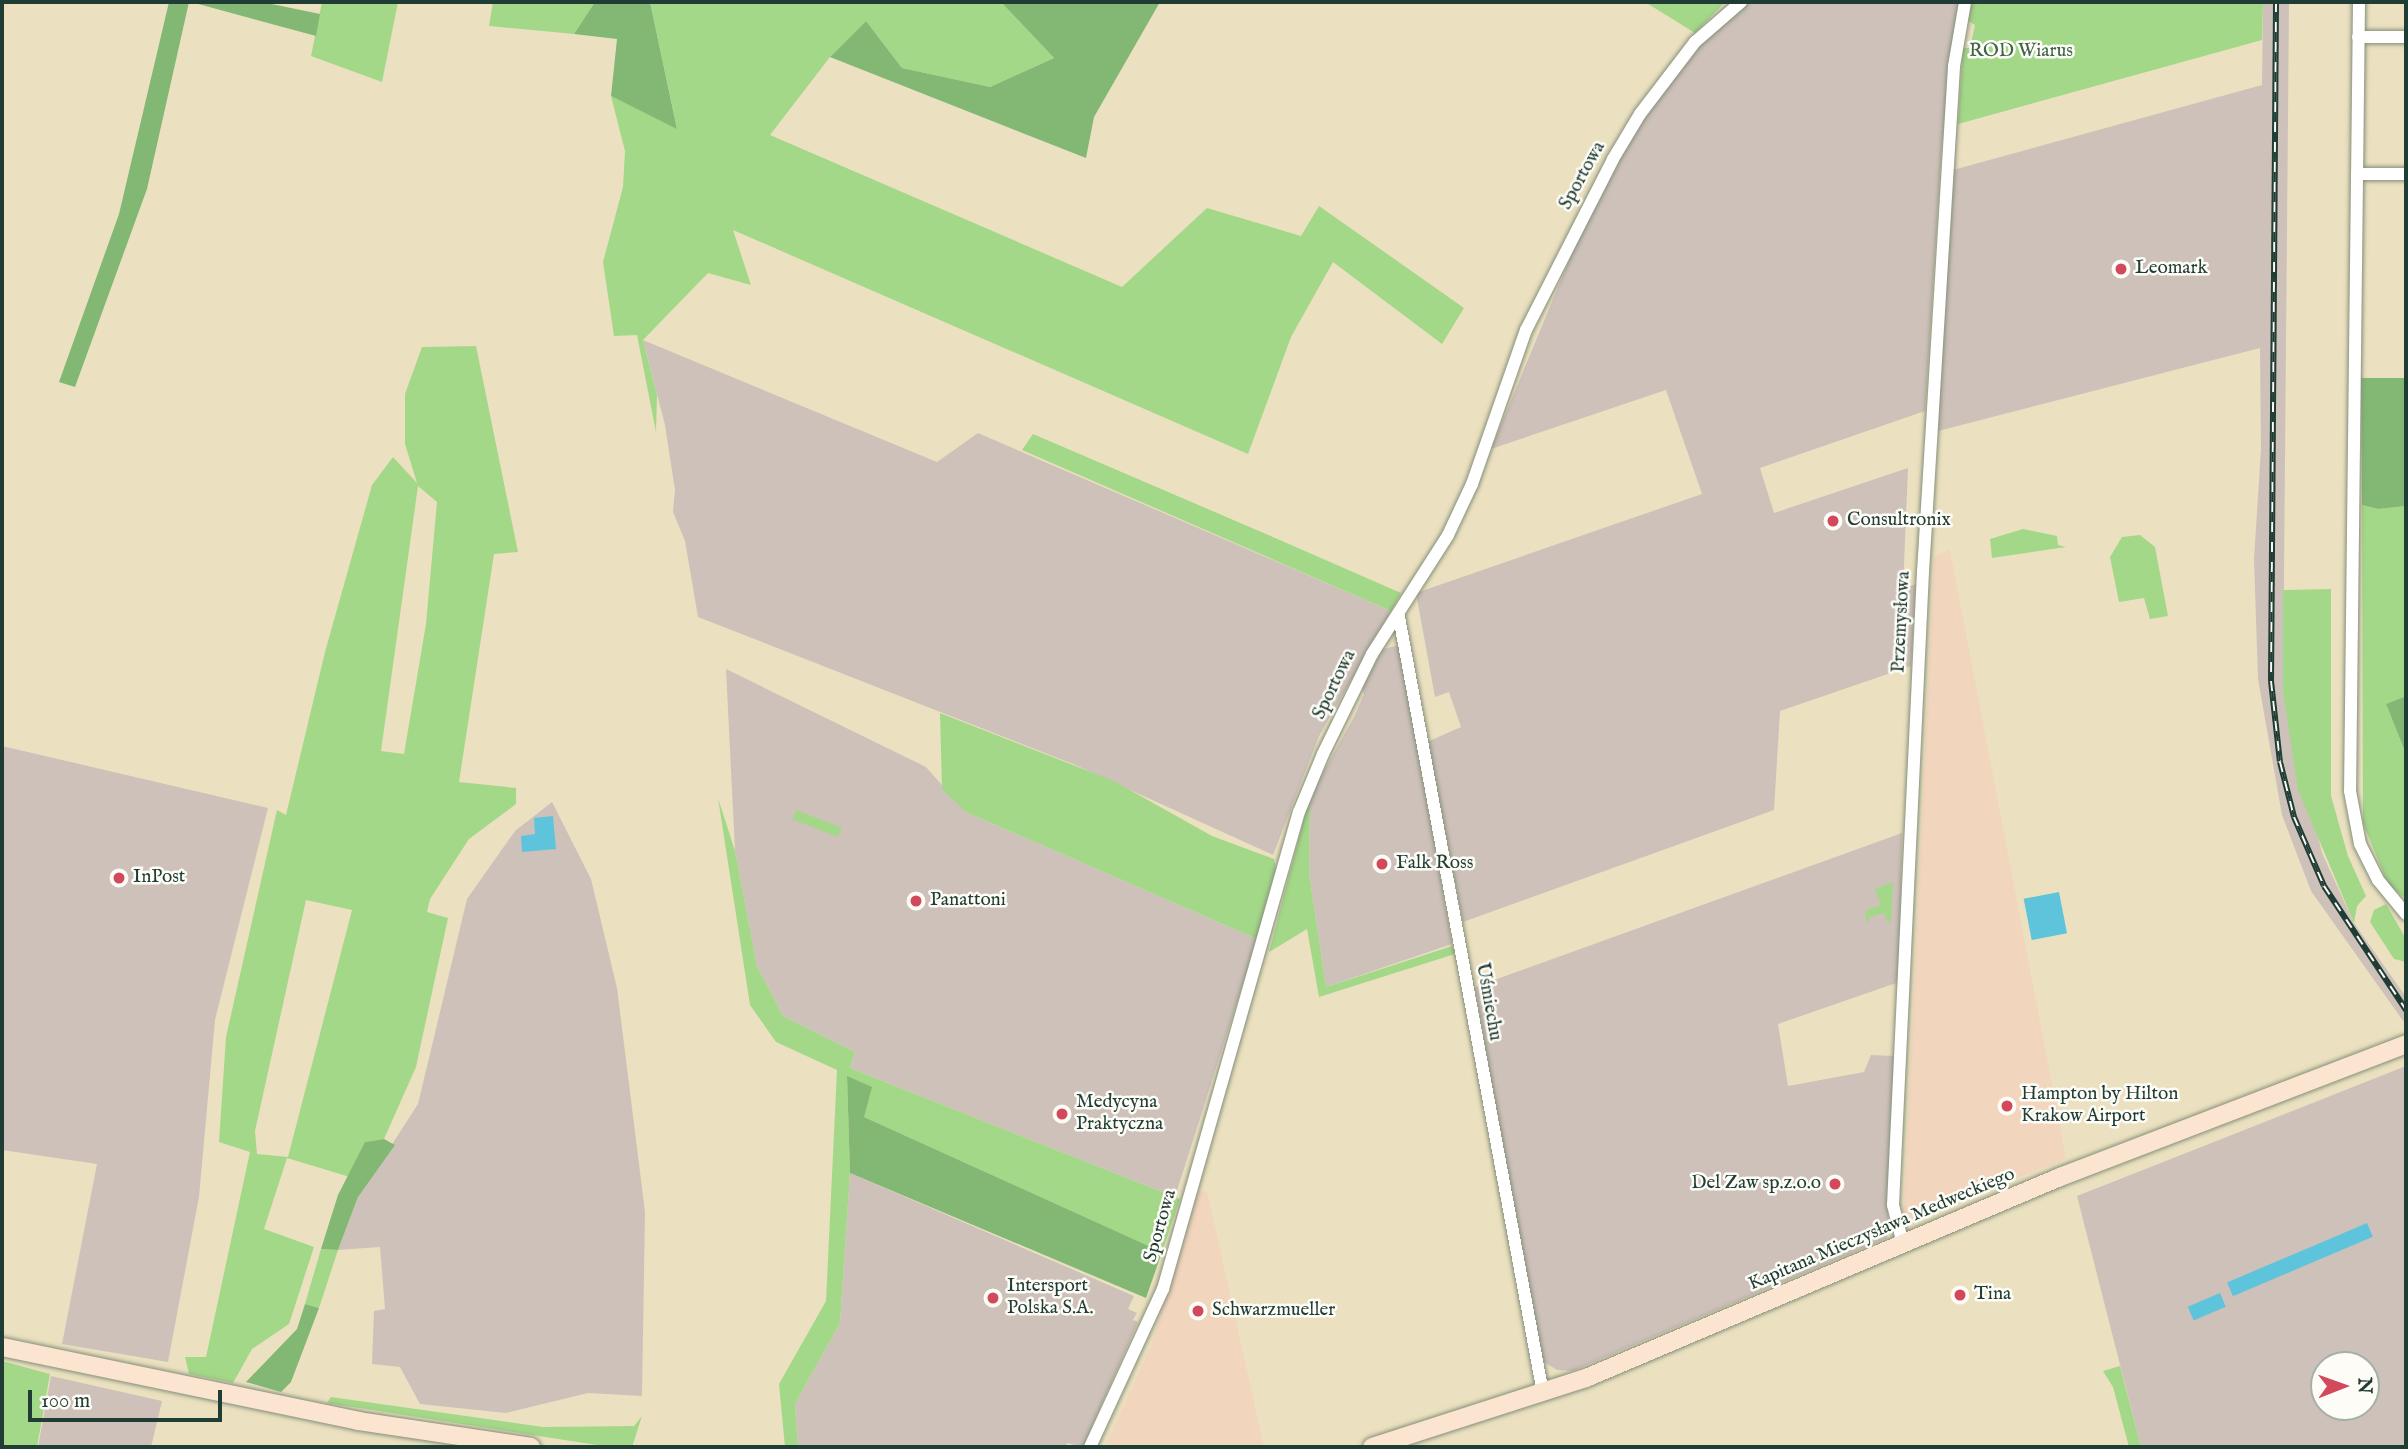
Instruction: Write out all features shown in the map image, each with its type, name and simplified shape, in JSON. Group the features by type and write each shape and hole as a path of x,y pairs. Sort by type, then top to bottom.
{"main road":[{"name":"Kapitana Mieczysława Medweckiego","path":"1372,1447 1543,1394 2074,1171 2406,1044"},
{"path":"2,1347 346,1418 531,1447"}],"street":[{"name":"Sportowa","path":"1090,1447 1163,1289 1298,812 1372,654 1399,617 1472,484 1526,330 1613,159 1640,114 1695,42 1741,2"},
{"name":"Przemysłowa","path":"1903,1244 1893,1205 1924,560 1954,66 1965,2"},
{"path":"2359,2 2350,790 2360,844 2378,880 2406,914"},
{"path":"2358,37 2406,37"},
{"path":"2357,174 2406,174"},
{"name":"Uśmiechu","path":"1399,617 1543,1394"}],"shaded area":[{"path":"1746,2 1958,2 1942,143 1925,411 1760,468 1774,513 1908,468 1903,589 1916,584 1911,666 1780,711 1774,810 1463,922 1427,742 1461,727 1449,692 1435,697 1416,593 1702,494 1666,390 1491,449 1590,210 1651,104 1698,43"},
{"path":"2263,2 2289,2 2283,691 2322,853 2354,923 2406,997 2406,1025 2311,891 2282,815 2258,679 2254,559 2261,449 2260,348 1938,431 1953,170 2262,85"},
{"path":"643,340 937,462 978,433 1391,611 1319,736 1273,855 1073,764 698,617 685,541 673,512 675,490 665,425"},
{"path":"1950,550 2066,1158 1903,1225 1934,557"},
{"path":"1400,645 1452,944 1326,987 1309,873 1310,796 1355,715 1364,694 1361,687 1383,649"},
{"path":"726,669 926,767 966,812 1257,939 1175,1197 850,1068 855,1052 783,1016 757,966 735,851"},
{"path":"2,746 268,808 215,1020 199,1197 168,1362 62,1344 97,1164 2,1150"},
{"path":"552,802 591,879 617,988 645,1212 642,1396 588,1393 506,1413 420,1404 400,1367 372,1364 374,1311 385,1309 380,1247 338,1250 358,1197 418,1104 467,899 515,831"},
{"path":"1902,833 1899,982 1778,1024 1788,1086 1864,1072 1871,1055 1895,1056 1887,1238 1572,1371 1557,1370 1539,1359 1475,987"},
{"path":"2406,1066 2406,1447 2141,1447 2077,1196"},
{"path":"850,1173 1134,1296 1128,1309 1137,1313 1133,1320 1138,1322 1083,1447 1067,1443 1065,1447 798,1447 795,1404 840,1323"},
{"name":"Schwarzmueller","path":"1207,1191 1264,1447 1105,1447 1151,1346 1197,1192"},
{"path":"51,1376 162,1401 151,1447 38,1447"}],"green space":[{"path":"169,2 189,2 147,189 75,387 59,382 119,214"},
{"path":"191,2 262,2 320,14 316,36"},
{"path":"322,2 398,2 382,82 311,56"},
{"path":"493,2 595,2 574,34 489,26"},
{"path":"595,2 650,2 677,129 611,96 617,39 574,34"},
{"path":"650,2 1001,2 1054,58 990,87 902,68 866,21 830,57 770,135 1122,287 1207,208 1301,236 1319,206 1464,308 1442,344 1333,262 1291,337 1248,454 733,230 751,285 708,273 643,340 657,395 656,432 637,335 614,336 603,262 623,187 625,151 611,96 677,128"},
{"path":"1001,2 1160,2 1094,117 1086,158 830,57 866,21 902,68 990,87 1054,58"},
{"path":"1645,2 1725,2 1695,33"},
{"name":"ROD Wiarus","path":"1972,2 2263,2 2262,40 1958,124 1963,48 1970,48 1975,25 1968,21"},
{"path":"476,346 518,552 494,554 459,782 516,788 516,804 469,839 430,899 427,912 448,918 416,1067 384,1139 365,1142 350,1177 287,1158 264,1229 314,1247 289,1324 252,1349 233,1383 189,1374 185,1357 206,1357 250,1152 219,1142 226,1037 277,810 286,815 325,652 372,485 393,457 417,483 405,444 405,394 422,347","holes":["418,486 437,502 426,624 404,754 381,751","306,900 352,910 288,1157 257,1154 255,1131"]},
{"path":"2361,378 2406,378 2406,506 2378,509 2362,505"},
{"path":"1033,434 1401,593 1391,611 1022,450"},
{"path":"2362,505 2378,509 2406,506 2406,696 2386,704 2406,754 2406,899 2388,884 2363,823"},
{"path":"2023,529 2057,536 2058,545 2066,547 1992,558 1990,539"},
{"path":"2140,535 2155,547 2168,616 2150,619 2144,598 2119,602 2110,557 2122,537"},
{"path":"2331,589 2331,796 2348,856 2366,896 2357,906 2354,923 2298,790 2283,691 2283,590"},
{"path":"2406,696 2406,754 2386,704"},
{"path":"940,713 1114,781 1212,836 1274,859 1276,869 1257,939 966,812 942,789"},
{"path":"1310,796 1309,873 1326,987 1452,946 1455,954 1319,997 1307,929 1269,952"},
{"path":"718,798 735,851 757,966 783,1016 855,1052 850,1068 1180,1199 1162,1252 864,1117 847,1077 850,1173 840,1323 795,1404 798,1447 785,1447 779,1384 826,1301 837,1070 776,1042 750,1005"},
{"path":"796,810 842,828 838,837 792,819"},
{"path":"1893,882 1891,921 1887,922 1884,913 1870,917 1867,924 1865,911 1881,905 1875,889"},
{"path":"2386,904 2406,939 2406,962 2394,959 2370,922 2374,910"},
{"path":"847,1076 872,1087 864,1117 1162,1252 1146,1298 850,1173"},
{"path":"384,1139 395,1145 358,1197 338,1250 321,1249 338,1195 365,1142"},
{"path":"321,1249 338,1250 319,1308 305,1304"},
{"path":"305,1304 319,1308 291,1382 281,1392 246,1382 297,1329"},
{"path":"2,1361 50,1374 37,1447 2,1447"},
{"path":"2120,1366 2141,1447 2129,1447 2113,1387 2103,1371"},
{"path":"331,1397 543,1427 634,1426 642,1416 632,1447 610,1447 327,1403"}],"water":[{"path":"553,816 556,849 522,852 521,836 535,834 534,818"},
{"path":"2059,892 2067,933 2032,940 2024,899"},
{"path":"2367,1223 2373,1237 2233,1296 2227,1282"},
{"path":"2220,1293 2226,1307 2194,1320 2188,1307"}],"railway":[{"path":"2276,2 2271,681 2280,762 2294,817 2324,886 2406,1010"}],"place":[{"name":"Leomark","path":"2121,269"},
{"name":"Consultronix","path":"1833,521"},
{"name":"Falk Ross","path":"1382,864"},
{"name":"InPost","path":"119,878"},
{"name":"Panattoni","path":"916,901"},
{"name":"Hampton by Hilton Krakow Airport","path":"2007,1106"},
{"name":"Medycyna Praktyczna","path":"1062,1114"},
{"name":"Del Zaw sp.z.o.o","path":"1835,1184"},
{"name":"Tina","path":"1960,1295"},
{"name":"Intersport Polska S.A.","path":"993,1298"},
{"name":"Schwarzmueller","path":"1198,1311"}]}
